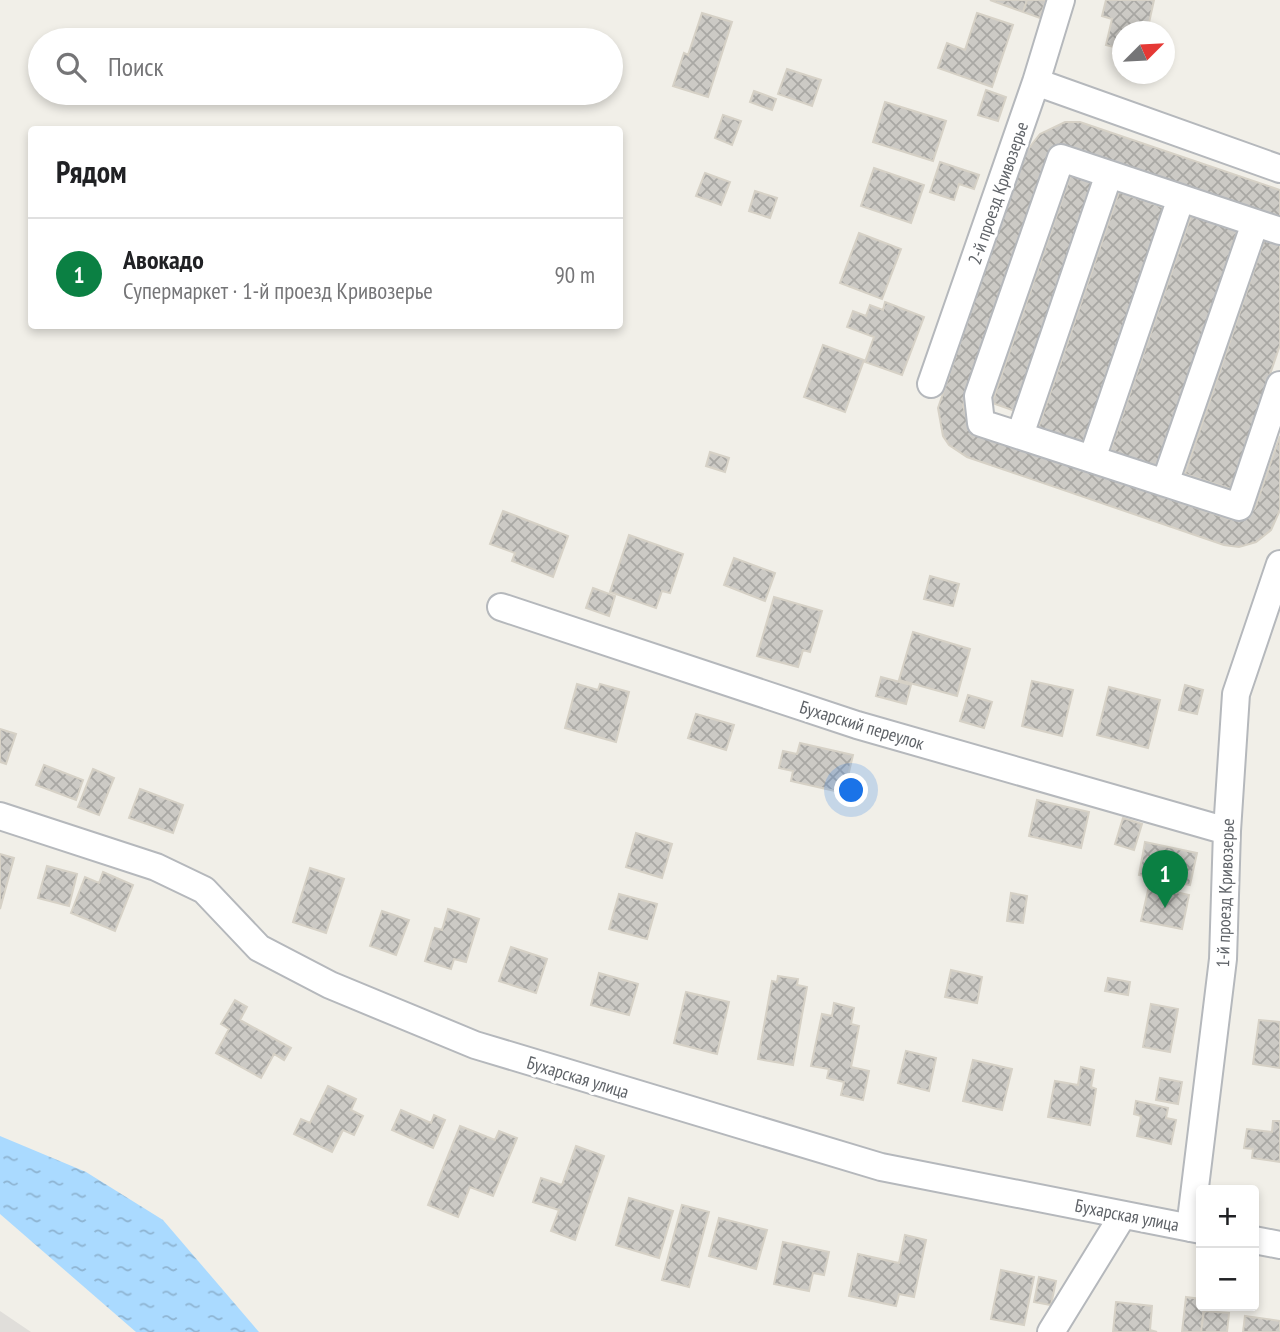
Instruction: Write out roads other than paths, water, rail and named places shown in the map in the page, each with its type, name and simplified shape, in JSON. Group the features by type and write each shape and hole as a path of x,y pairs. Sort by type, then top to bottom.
{"street":[{"name":"2-й проезд Кривозерье","path":"931,384 1036,82 1061,0"},
{"path":"1036,82 1280,169"},
{"path":"1280,231 1061,158 978,396 981,423 1238,507 1280,385"},
{"path":"1020,435 1110,174"},
{"path":"1092,459 1181,198"},
{"path":"1166,484 1255,223"},
{"name":"1-й проезд Кривозерье","path":"1200,1185 1225,922 1227,831 1236,694 1280,564"},
{"name":"Бухарский переулок","path":"501,607 857,725 1227,831"},
{"name":"Бухарская улица","path":"0,816 156,867 204,890 259,948 330,985 475,1045 881,1167 1196,1229"},
{"path":"1051,1332 1123,1214"},
{"path":"1259,1241 1280,1245"}],"water":[{"path":"0,1136 86,1172 163,1220 259,1332 136,1332 0,1214"}],"place":[{"name":"Авокадо","path":"1165,908"}]}
